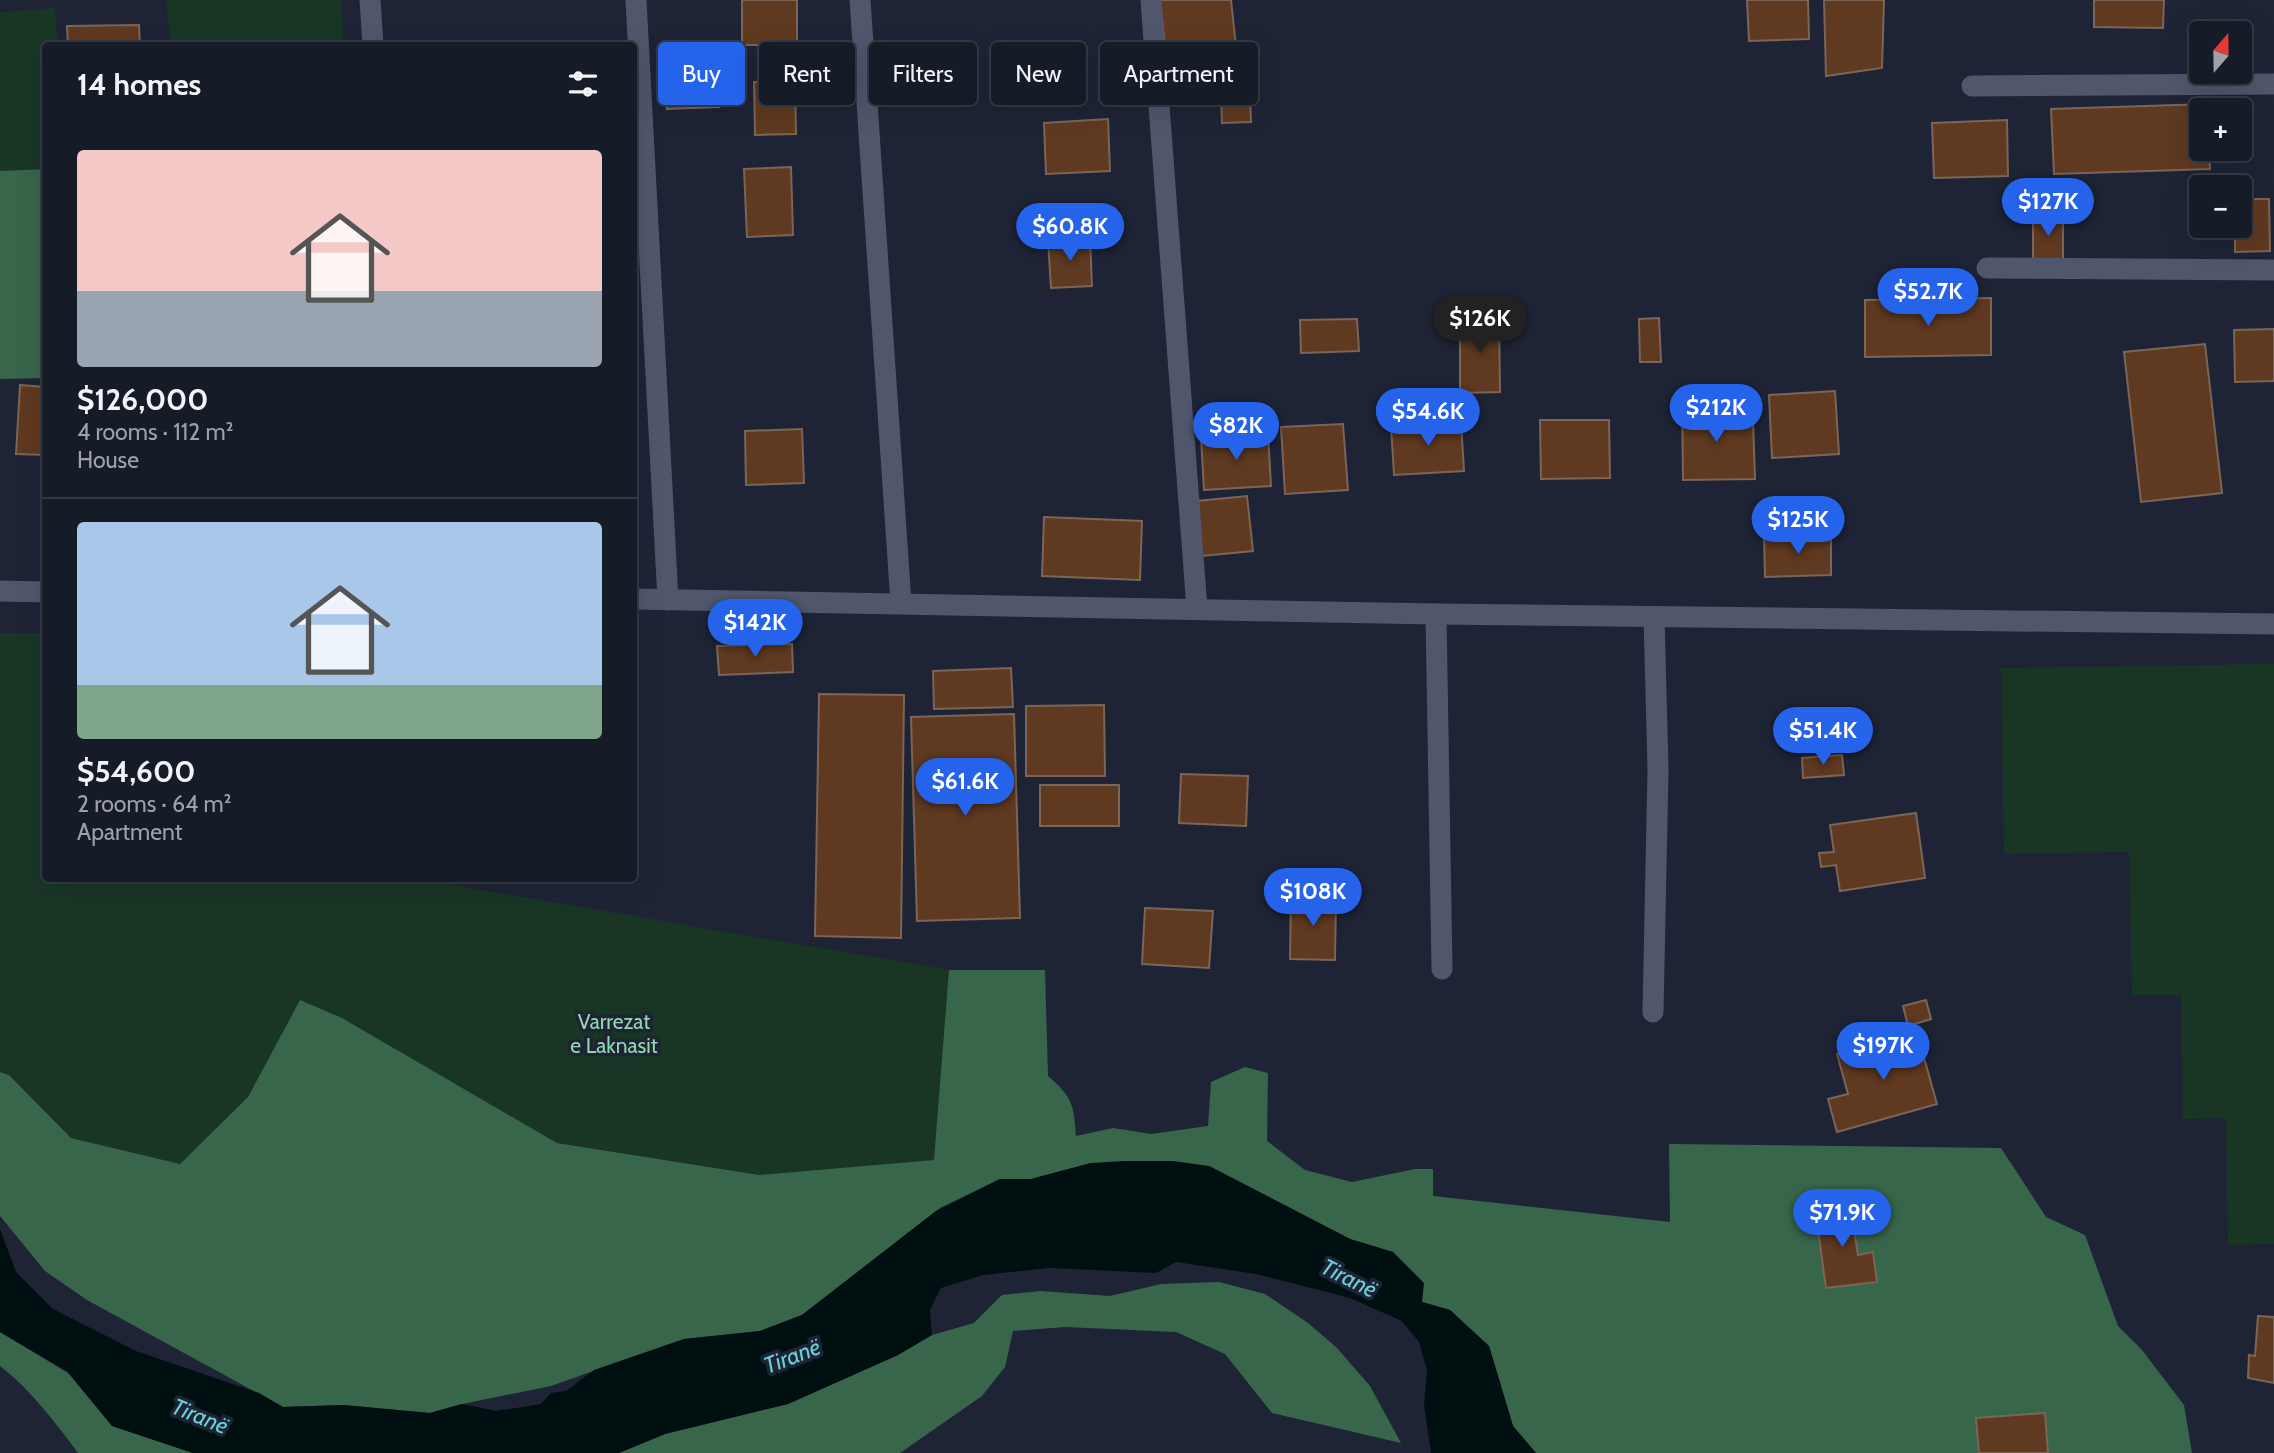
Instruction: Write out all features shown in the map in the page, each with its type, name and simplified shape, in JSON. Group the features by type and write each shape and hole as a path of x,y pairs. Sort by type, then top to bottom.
{"street":[{"path":"370,0 373,42"},
{"path":"636,0 668,600"},
{"path":"860,0 901,603"},
{"path":"1151,0 1197,609"},
{"path":"1972,86 2274,84"},
{"path":"1987,268 2274,270"},
{"path":"0,591 42,592"},
{"path":"637,600 1436,614 2274,624"},
{"path":"1436,614 1442,969"},
{"path":"1653,1012 1658,769 1654,617"}],"green space":[{"path":"166,0 341,0 344,42 171,42"},
{"path":"55,8 58,42 42,42 42,169 0,171 0,12"},
{"path":"42,169 42,378 0,379 0,171"},
{"name":"Varrezat e Laknasit","path":"0,633 42,633 42,882 445,882 949,970 934,1160 759,1175 557,1143 342,1018 300,1000 248,1097 180,1164 71,1138 9,1075 0,1072"},
{"path":"2274,664 2274,1244 2228,1245 2226,1118 2183,1119 2181,995 2132,995 2129,852 2004,854 2001,668"},
{"path":"949,970 1045,970 1048,1076 1070,1102 1076,1136 1113,1128 1151,1134 1208,1126 1211,1082 1245,1067 1268,1073 1267,1141 1305,1170 1352,1182 1415,1169 1433,1169 1433,1196 1670,1222 1669,1144 2001,1148 2046,1217 2085,1235 2118,1326 2142,1350 2184,1405 2192,1453 1536,1453 1513,1426 1489,1346 1450,1310 1422,1302 1393,1252 1350,1239 1209,1166 1091,1163 1031,1179 1000,1179 940,1208 802,1315 760,1331 684,1339 551,1386 430,1413 343,1405 283,1407 87,1300 45,1271 0,1216 0,1072 9,1075 71,1138 180,1164 248,1097 300,1000 342,1018 557,1143 759,1175 934,1160"},
{"path":"1219,1282 1265,1294 1308,1323 1337,1348 1370,1386 1401,1443 1272,1413 1225,1354 1176,1332 1065,1327 1013,1331 1005,1367 982,1396 900,1453 619,1453 665,1434 788,1404 898,1355 932,1335 974,1323 1002,1295 1040,1291 1110,1296 1161,1284"},
{"path":"0,1332 68,1373 112,1426 193,1453 78,1453 32,1396 0,1366"}],"water":[{"name":"Tiranë","path":"1173,1161 1209,1166 1350,1239 1393,1252 1424,1283 1422,1302 1450,1310 1489,1346 1513,1426 1536,1453 1431,1453 1424,1405 1427,1370 1419,1342 1402,1321 1350,1298 1256,1274 1176,1262 1156,1273 1050,1268 983,1275 941,1288 930,1310 932,1335 898,1355 788,1404 665,1434 619,1453 193,1453 112,1426 68,1372 0,1332 0,1229 16,1272 53,1309 136,1351 259,1393 283,1407 343,1405 430,1413 462,1404 496,1411 541,1404 551,1393 566,1391 594,1370 684,1339 760,1331 802,1315 936,1211 1000,1179 1031,1179 1091,1163"}],"building":[{"path":"742,0 797,0 797,42 759,42 759,45 745,45 745,42 742,42"},
{"path":"1160,0 1231,0 1236,42 1165,42"},
{"path":"1747,0 1808,0 1809,39 1749,41"},
{"path":"1824,0 1884,0 1882,68 1826,76"},
{"path":"2094,0 2164,0 2163,28 2094,27"},
{"path":"139,25 140,42 68,42 67,26"},
{"path":"754,82 759,82 759,105 795,105 796,134 755,135"},
{"path":"667,105 719,105 719,107 667,109"},
{"path":"1221,105 1250,105 1251,122 1222,123"},
{"path":"2189,105 2189,161 2210,161 2210,169 2054,174 2051,109"},
{"path":"1108,119 1110,171 1046,174 1044,123"},
{"path":"2007,120 2008,176 1934,178 1932,123"},
{"path":"791,167 793,235 747,237 744,169"},
{"path":"2252,199 2269,199 2270,251 2235,252 2235,238 2252,238"},
{"path":"2033,213 2063,214 2063,262 2033,262"},
{"path":"1090,239 1092,286 1051,288 1048,240"},
{"path":"1991,298 1991,355 1865,357 1865,300"},
{"path":"1460,317 1499,317 1500,392 1460,393"},
{"path":"1659,318 1661,362 1640,362 1639,319"},
{"path":"1357,319 1359,351 1301,353 1300,320"},
{"path":"2274,329 2274,381 2235,382 2234,330"},
{"path":"2205,344 2222,493 2141,502 2124,352"},
{"path":"20,385 42,387 42,455 16,454"},
{"path":"1835,391 1839,454 1772,458 1769,395"},
{"path":"1724,401 1724,420 1753,419 1755,479 1683,480 1682,402"},
{"path":"1540,420 1609,420 1610,478 1541,479"},
{"path":"1461,421 1464,471 1394,475 1391,425"},
{"path":"1343,424 1348,490 1285,494 1281,427"},
{"path":"802,429 804,483 746,485 745,431"},
{"path":"1268,433 1271,486 1204,490 1201,437"},
{"path":"1247,496 1253,551 1202,556 1197,501"},
{"path":"1044,517 1142,521 1140,580 1042,576"},
{"path":"1831,535 1831,575 1765,577 1764,536"},
{"path":"792,644 793,672 719,675 717,646"},
{"path":"1011,668 1013,707 934,709 933,671"},
{"path":"819,694 904,695 901,938 815,936"},
{"path":"1104,705 1105,776 1026,776 1026,706"},
{"path":"1014,714 1020,918 917,921 911,717"},
{"path":"1842,755 1844,775 1803,778 1802,758"},
{"path":"1181,774 1248,776 1246,826 1179,823"},
{"path":"1040,785 1119,785 1119,826 1040,826"},
{"path":"1916,813 1925,878 1840,891 1836,865 1821,867 1819,853 1834,852 1830,825"},
{"path":"1291,897 1336,898 1335,960 1290,959"},
{"path":"1145,908 1213,911 1209,968 1142,964"},
{"path":"1926,1000 1931,1019 1908,1026 1903,1006"},
{"path":"1916,1029 1937,1104 1837,1132 1828,1099 1848,1094 1837,1054"},
{"path":"1850,1203 1858,1255 1873,1252 1877,1282 1826,1288 1815,1207"},
{"path":"2258,1316 2274,1317 2274,1383 2248,1378 2249,1355 2255,1356"},
{"path":"2045,1413 2048,1453 1979,1453 1976,1418"}]}
